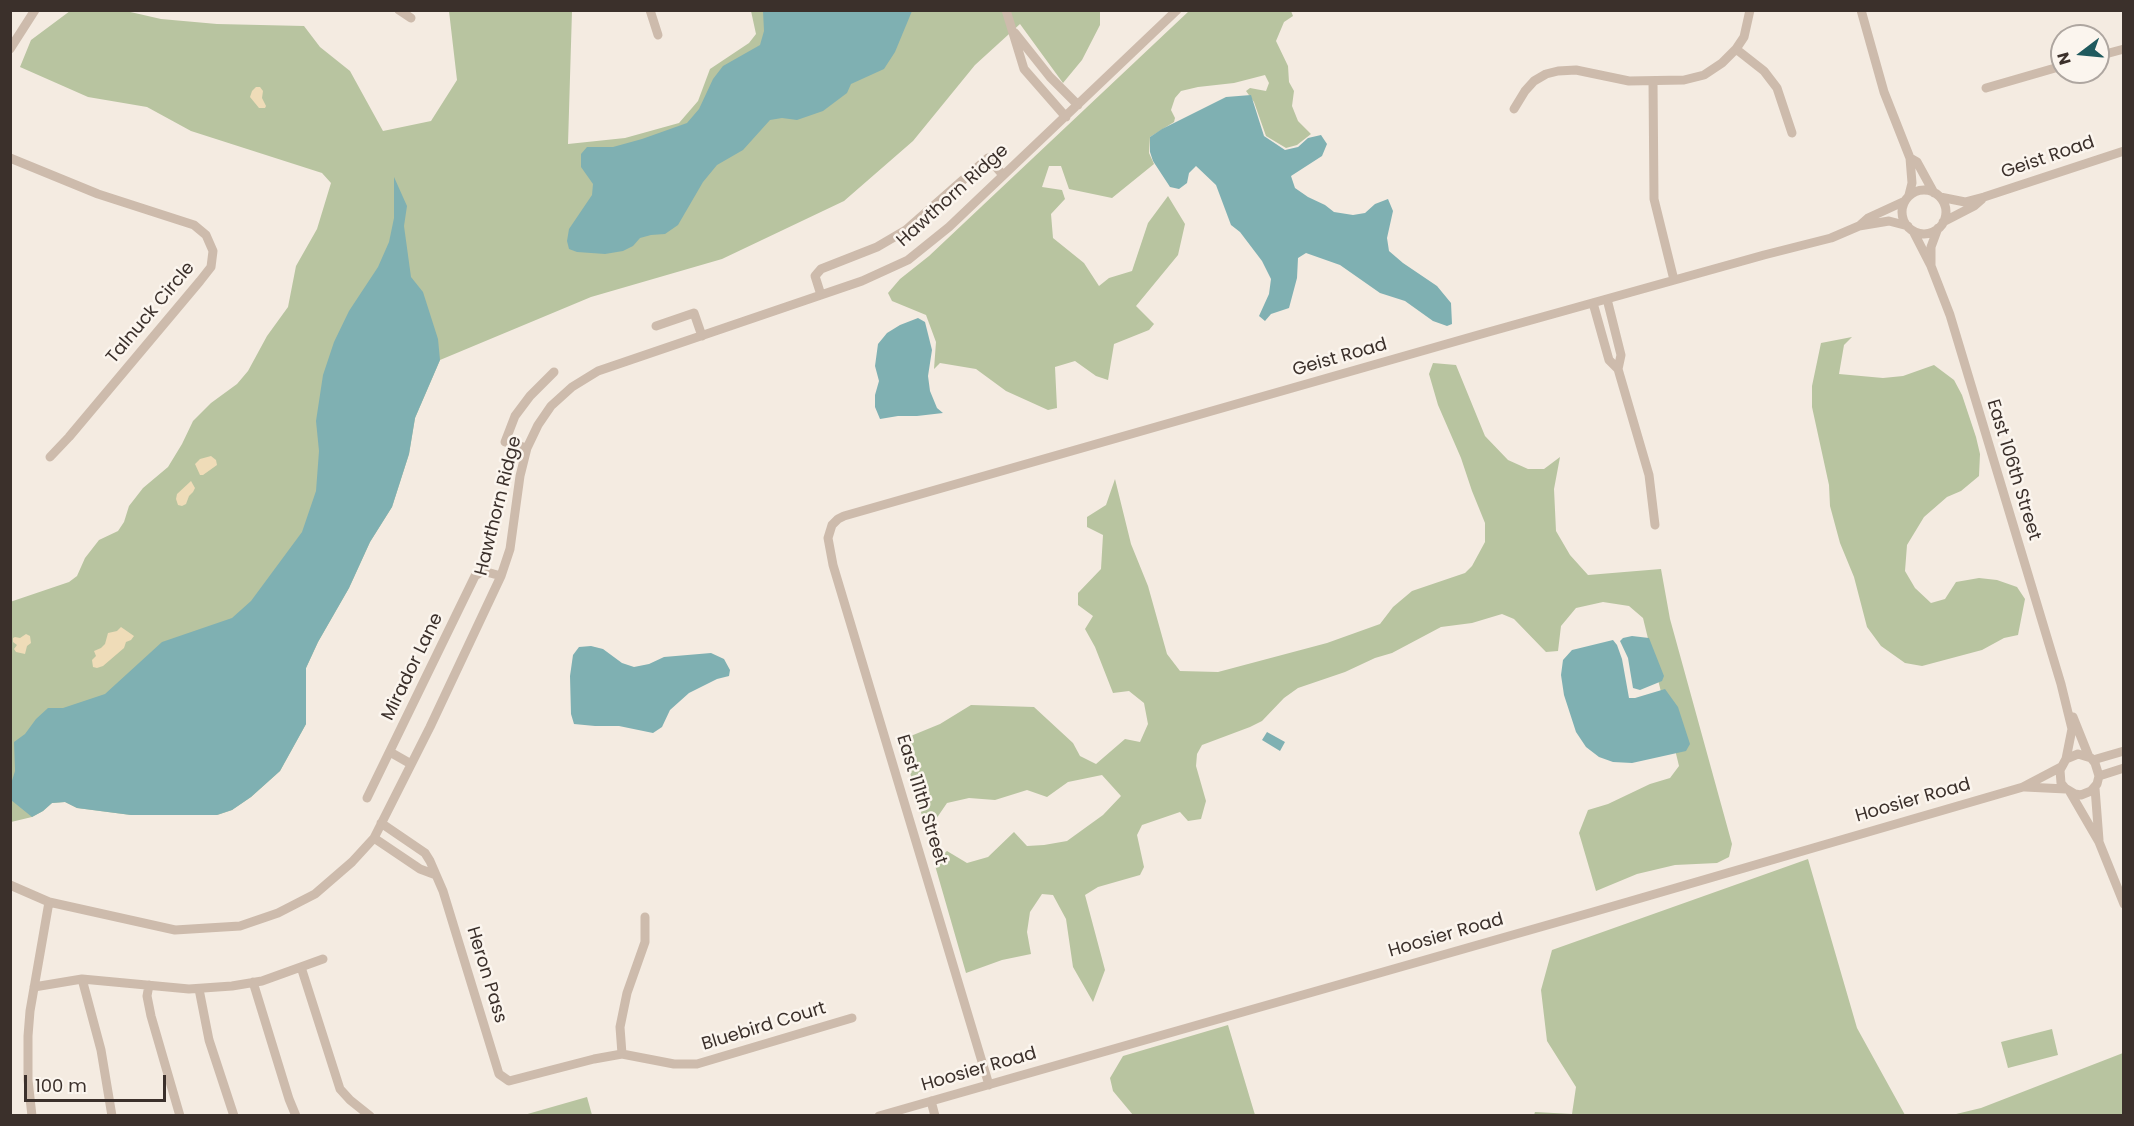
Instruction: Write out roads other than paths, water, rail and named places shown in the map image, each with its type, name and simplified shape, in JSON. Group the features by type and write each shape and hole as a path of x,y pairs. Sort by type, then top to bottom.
{"street":[{"path":"399,10 411,18"},
{"path":"650,10 658,35"},
{"path":"1006,10 1024,69 1066,117"},
{"name":"Hawthorn Ridge","path":"10,885 49,902 176,930 240,926 278,913 315,894 352,862 374,838 411,764 501,576 510,549 520,476 527,448 538,424 551,406 581,380 598,371 886,272 908,260 942,233 1177,10"},
{"path":"1514,109 1534,81 1546,74 1558,71 1576,69 1618,80 1653,81 1684,80 1704,75 1722,63 1736,49 1744,37 1750,10"},
{"path":"1861,10 1884,92 1910,158 1912,183 1903,216 1911,228 1924,233 1941,225 1946,211 1917,162 1910,158"},
{"path":"10,49 35,13"},
{"path":"1013,31 1050,77 1078,105"},
{"path":"1736,49 1764,71 1777,88 1792,133"},
{"path":"1986,88 2050,69"},
{"path":"1653,81 1654,200 1674,280"},
{"name":"Geist Road","path":"1937,195 1956,201 1984,197 2124,151"},
{"name":"Talnuck Circle","path":"10,158 98,194 194,225 206,235 213,251 211,267 200,281 50,457"},
{"path":"821,295 815,276 820,269 877,247 906,230 924,216 976,166 988,158 1003,175"},
{"path":"1907,198 1923,190 1937,195"},
{"name":"Geist Road","path":"1941,225 1974,206 1984,197"},
{"name":"Geist Road","path":"1859,226 1868,218 1907,198"},
{"name":"Geist Road","path":"832,525 844,516 1674,280 1832,238 1859,226 1889,221 1911,228"},
{"name":"East 106th Street","path":"1931,266 1931,247 1941,225"},
{"name":"East 106th Street","path":"1911,228 1931,266 1950,315 2061,684 2072,729 2064,763"},
{"path":"1607,299 1621,355 1618,369 1648,475 1655,525"},
{"path":"1593,303 1609,360 1618,369"},
{"path":"656,326 694,314 702,336"},
{"path":"527,448 505,442 515,416 530,396 554,372"},
{"name":"East 111th Street","path":"832,525 828,538 833,565 989,1085"},
{"name":"Mirador Lane","path":"368,798 475,576 483,571 501,576"},
{"name":"East 106th Street","path":"2061,684 2091,759"},
{"path":"390,752 411,764"},
{"path":"2091,759 2124,752"},
{"path":"2099,842 2094,788 2099,776 2098,767 2091,759 2078,754 2064,763 2059,777 2099,842 2124,904"},
{"name":"Hoosier Road","path":"879,1116 2023,787 2064,763"},
{"path":"2099,776 2124,768"},
{"name":"Hoosier Road","path":"2023,787 2068,791"},
{"path":"2068,791 2080,795 2094,788"},
{"name":"Heron Pass","path":"381,823 424,853 436,875 499,1074 509,1081"},
{"path":"374,838 420,869 436,875"},
{"path":"32,1116 27,1061 28,1036 49,902"},
{"path":"622,1054 620,1026 627,993 645,942 645,917"},
{"path":"34,987 82,979 149,986 199,988 253,982 323,959"},
{"path":"302,967 340,1089 370,1116"},
{"path":"82,979 100,1050 112,1116"},
{"path":"253,982 296,1116"},
{"path":"149,986 147,996 151,1016 180,1116"},
{"path":"199,988 209,1040 234,1116"},
{"name":"Bluebird Court","path":"509,1081 622,1054 674,1064 697,1064 852,1018"},
{"path":"931,1101 935,1116"},
{"path":"919,1105 923,1116"}],"water":[{"path":"763,11 912,11 895,52 884,69 851,84 847,93 823,111 797,120 782,118 770,120 743,150 717,165 703,182 678,225 665,234 640,238 633,246 623,251 605,254 577,252 569,249 567,241 569,229 592,195 593,184 581,167 581,154 587,147 613,147 687,123 699,109 713,79 723,66 760,45 764,31"},
{"path":"1251,95 1264,136 1285,150 1298,147 1308,138 1321,135 1327,144 1322,156 1291,176 1295,188 1334,212 1353,215 1365,213 1375,204 1388,199 1393,211 1387,238 1389,251 1437,286 1451,303 1452,324 1447,326 1433,321 1405,301 1380,293 1340,265 1306,253 1298,258 1297,278 1289,308 1271,314 1265,321 1259,316 1269,294 1271,279 1262,261 1240,232 1231,225 1216,185 1196,166 1189,173 1187,183 1179,189 1170,187 1153,161 1150,152 1150,137 1162,129 1226,97"},
{"path":"394,177 407,206 404,226 411,277 423,292 438,339 440,360 415,418 409,454 392,507 370,542 349,588 306,668 306,724 280,771 251,797 232,810 217,815 131,815 77,808 65,802 52,803 32,817 11,800 11,784 15,771 14,742 25,734 48,708 63,708 105,694 162,642 232,618 251,601 302,532 316,491 319,451 316,421 323,375 334,342 349,311 378,267 389,242 394,218"},
{"path":"918,318 925,322 932,350 928,376 930,391 937,408 943,413 880,419 875,407 875,395 879,381 875,366 878,344 887,333"},
{"path":"1632,636 1649,638 1664,676 1662,681 1640,690 1633,688 1628,658 1620,641"},
{"path":"1613,640 1622,659 1629,698 1665,689 1678,707 1690,744 1686,751 1632,763 1613,762 1599,757 1586,747 1576,732 1564,695 1561,675 1563,660 1572,650"},
{"path":"591,646 603,649 622,663 634,667 649,664 664,657 711,653 724,659 730,670 729,676 717,679 689,693 670,710 662,727 653,733 619,726 574,724 571,714 570,676 573,655 579,647"},
{"path":"1267,732 1285,742 1280,751 1262,740"}]}
